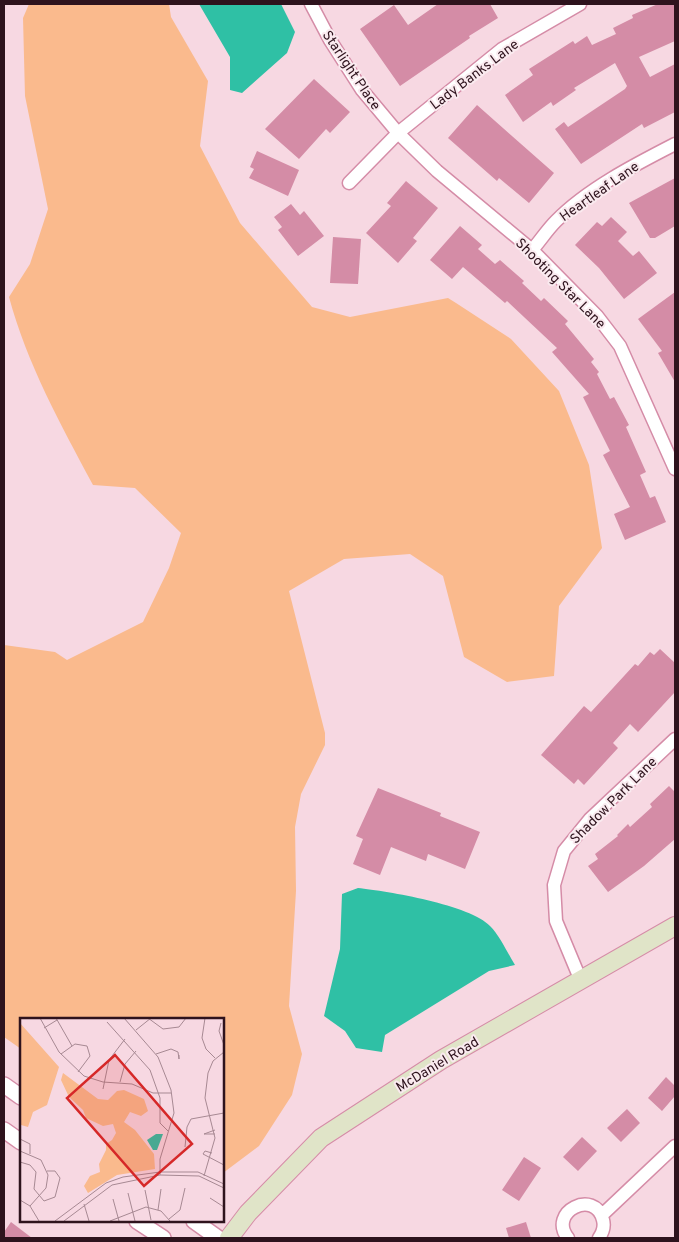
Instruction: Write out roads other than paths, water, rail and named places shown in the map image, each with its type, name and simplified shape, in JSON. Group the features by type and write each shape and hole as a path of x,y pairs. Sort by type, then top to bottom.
{"main road":[{"name":"McDaniel Road","path":"229,1238 248,1213 321,1138 441,1060 675,926"}],"street":[{"name":"Starlight Place","path":"312,4 330,40 362,90 398,133"},
{"name":"Lady Banks Lane","path":"349,183 398,133 502,49 580,4"},
{"name":"Shooting Star Lane","path":"398,133 437,171 532,250 597,316 620,346 675,469"},
{"name":"Heartleaf Lane","path":"532,250 557,220 587,197 628,168 675,144"},
{"name":"Shadow Park Lane","path":"581,981 556,921 554,885 564,851 596,813 675,739"},
{"path":"4,1085 20,1096"},
{"path":"4,1130 20,1141"},
{"path":"602,1215 675,1146"},
{"path":"568,1238 563,1228 563,1222 569,1210 581,1204 588,1204 594,1207 602,1215 603,1231 599,1238"},
{"path":"139,1222 163,1238"},
{"path":"195,1222 218,1238"}]}
